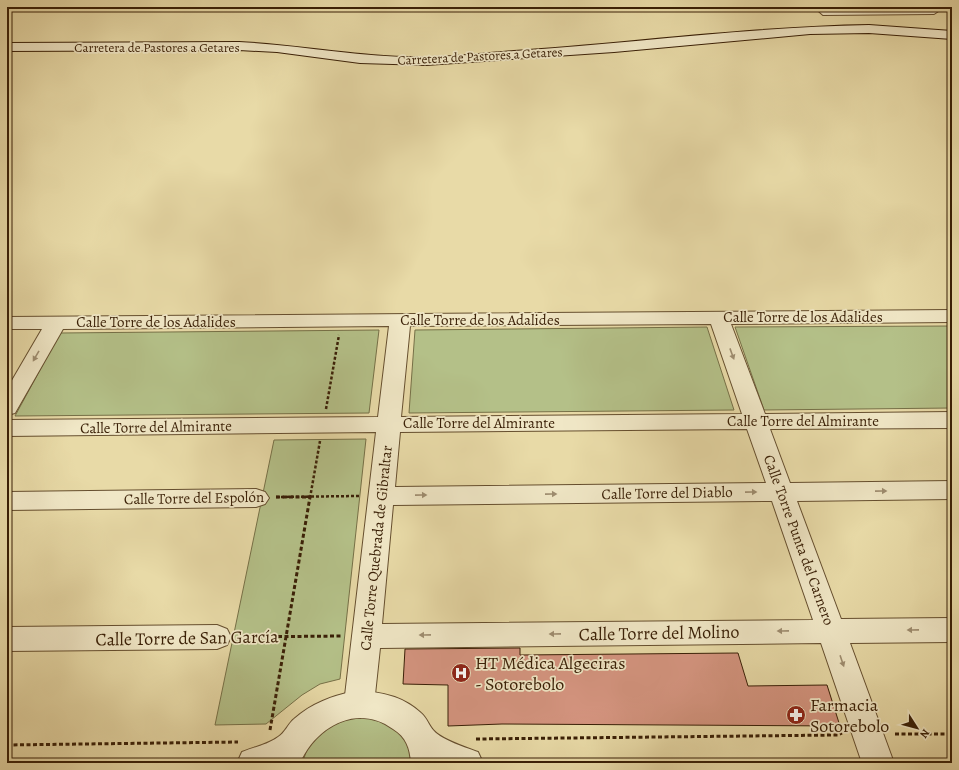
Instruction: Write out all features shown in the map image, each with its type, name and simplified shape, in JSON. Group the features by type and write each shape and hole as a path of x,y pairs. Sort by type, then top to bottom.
{"street":[{"name":"Carretera de Pastores a Getares","path":"7,48 239,46 277,48 360,59 426,61 614,48 810,30 869,29 952,35"},
{"name":"Calle Torre de los Adalides","path":"7,323 952,316"},
{"name":"Calle Torre Punta del Carnero","path":"719,318 878,763"},
{"name":"Calle Torre Quebrada de Gibraltar","path":"359,704 400,320"},
{"path":"7,408 56,322"},
{"name":"Calle Torre del Almirante","path":"7,428 952,420"},
{"name":"Calle Torre del Diablo","path":"382,496 952,490"},
{"name":"Calle Torre del Espolón","path":"7,500 256,498"},
{"name":"Calle Torre del Molino","path":"367,636 952,630"},
{"name":"Calle Torre de San García","path":"7,639 217,637"},
{"path":"247,753 273,758 281,747 300,733 312,721 327,712 343,706 359,704 376,705 390,710 404,718 415,728 425,752 453,759 470,751"}],"lane":[{"path":"816,7 823,13 934,12 937,10 935,7"}],"path":[{"path":"281,747 286,636 342,321"},
{"name":"Calle Torre del Espolón","path":"256,498 382,496"},
{"name":"Calle Torre de San García","path":"217,637 367,636"},
{"path":"470,751 838,735 846,732 867,731 880,731 887,734 952,734"},
{"path":"7,745 247,753"}],"green space":[{"path":"952,326 952,408 764,410 735,327"},
{"path":"707,327 734,410 409,413 415,330"},
{"path":"379,330 369,413 15,416 60,333"},
{"path":"366,439 340,679 320,684 302,695 266,724 215,725 274,440"},
{"path":"363,716 391,724 409,745 413,763 303,763 306,753 317,736 333,725"}],"building":[{"path":"520,648 520,655 738,653 748,686 827,685 840,726 502,724 448,726 448,685 403,684 405,649"}],"place":[{"name":"HT Médica Algeciras - Sotorebolo","path":"461,673"},
{"name":"Farmacia Sotorebolo","path":"796,715"}]}
